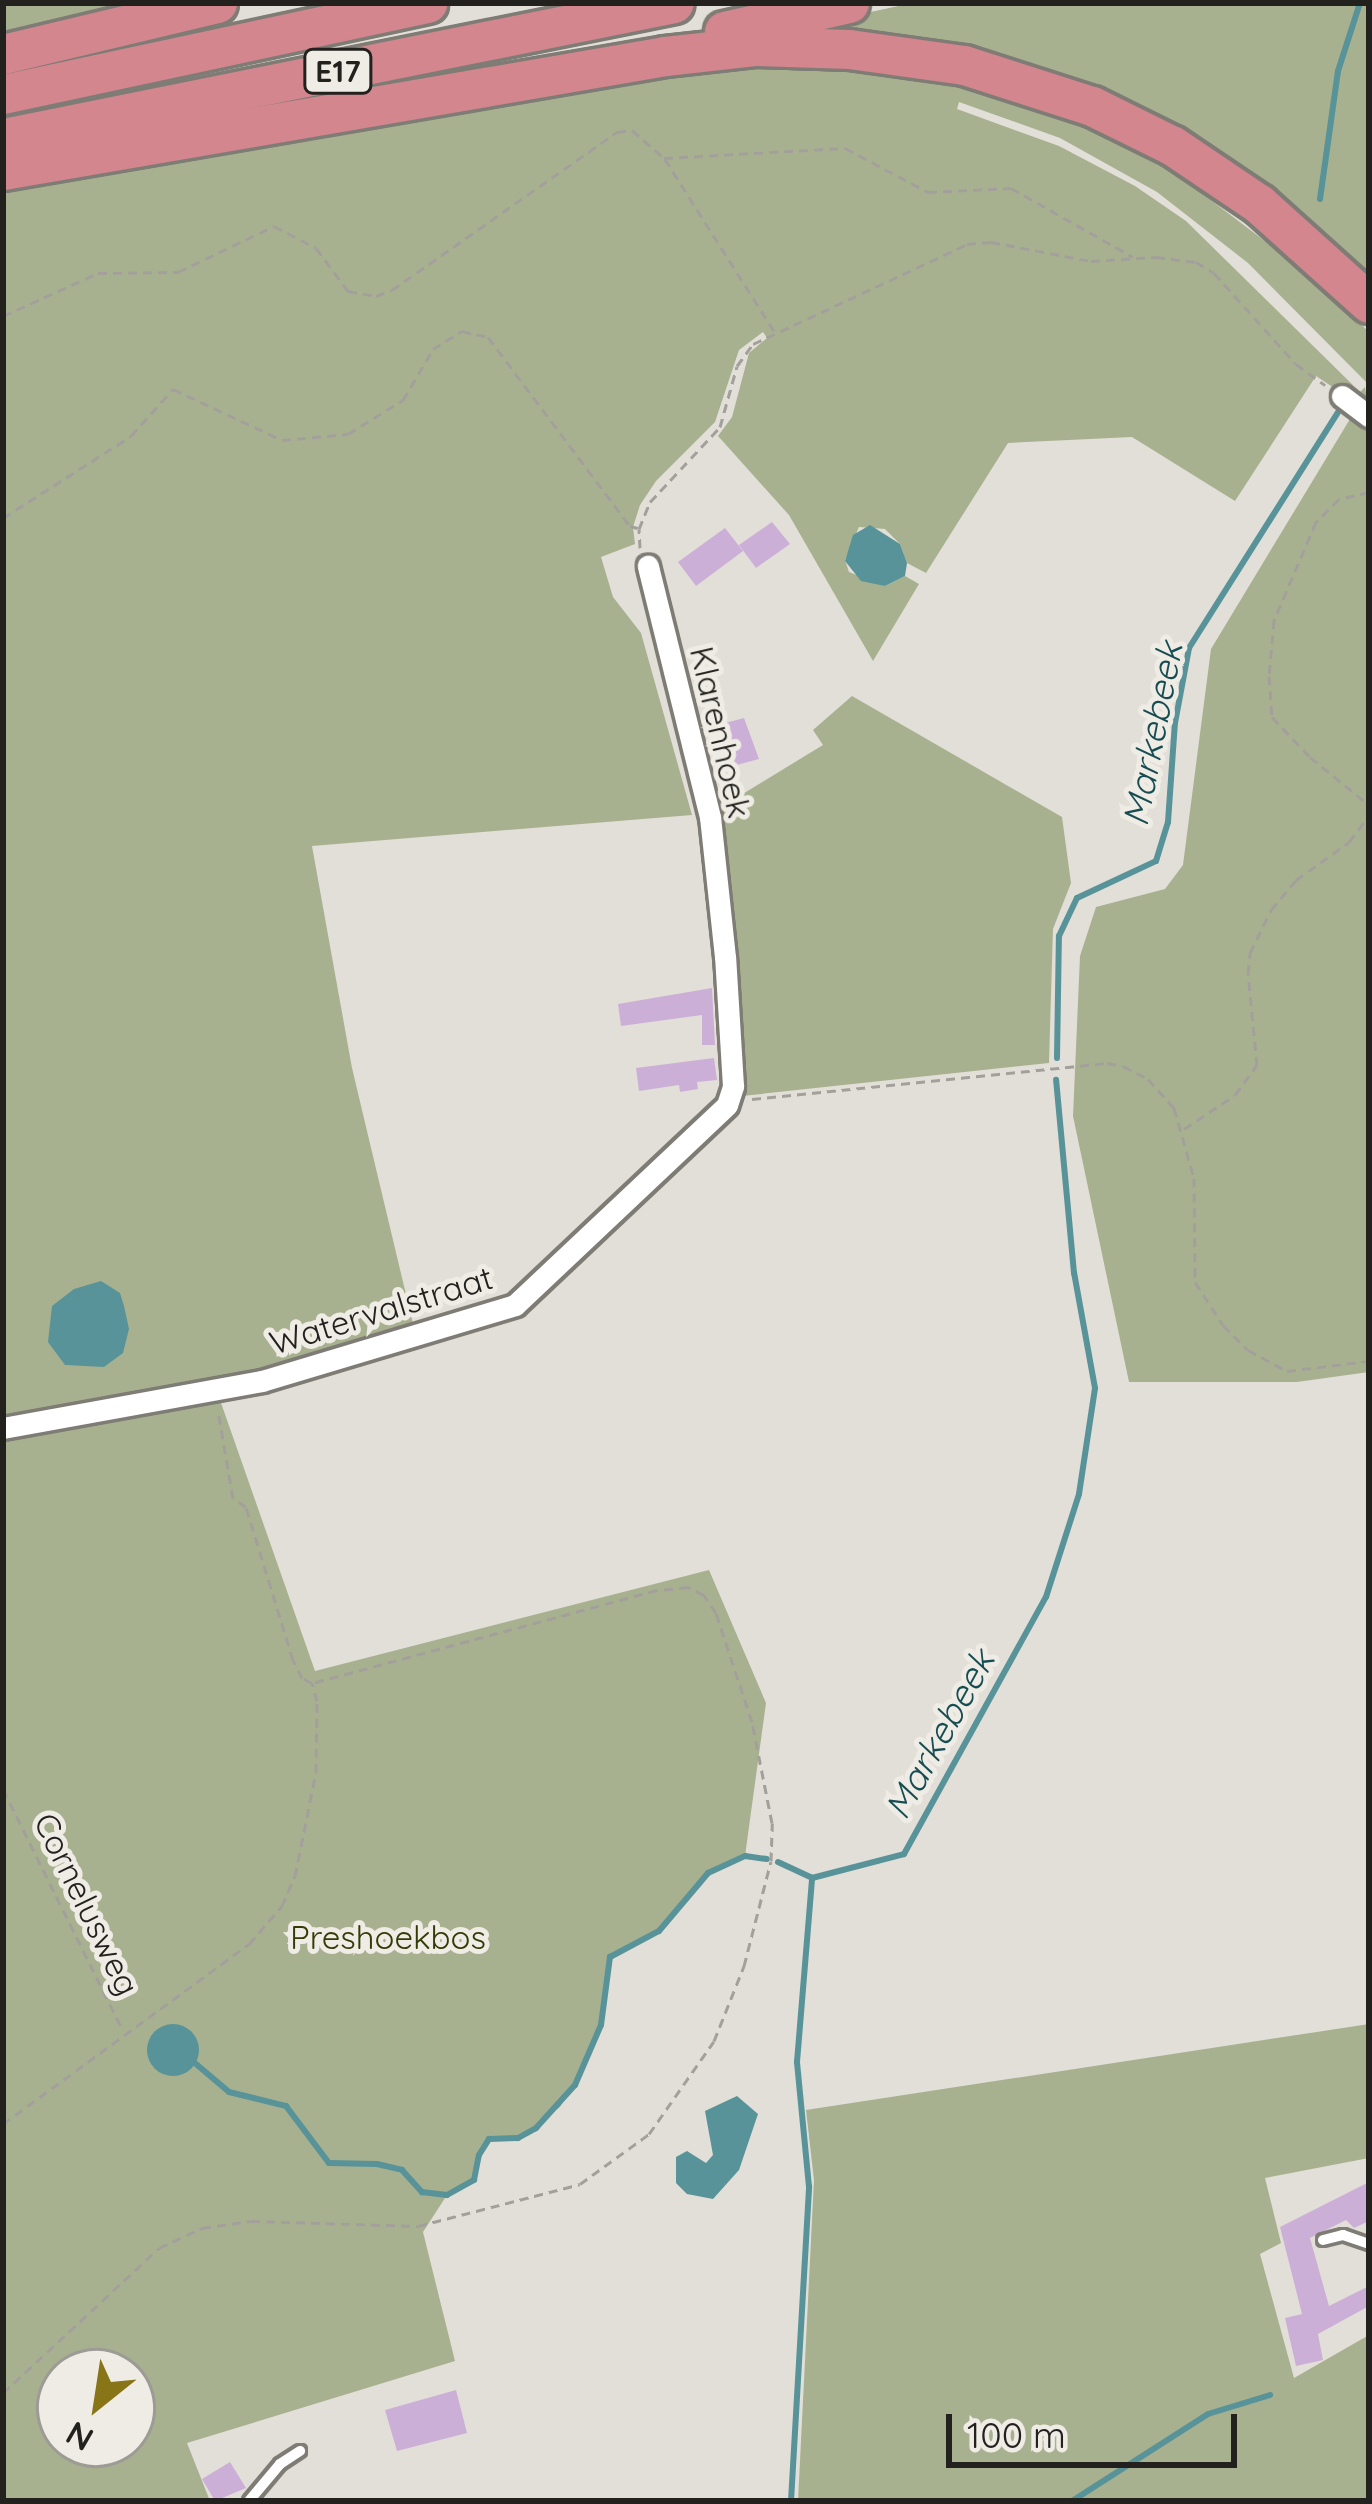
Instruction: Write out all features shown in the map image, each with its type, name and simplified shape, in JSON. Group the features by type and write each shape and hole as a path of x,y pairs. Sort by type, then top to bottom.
{"highway":[{"path":"3,54 217,3"},
{"name":"E17","path":"3,94 427,3"},
{"name":"E17","path":"3,137 674,3"},
{"path":"356,112 849,3"},
{"path":"3,170 588,68 755,46 849,49 964,64 1092,106 1173,146 1259,204 1369,303"}],"street":[{"path":"1342,396 1369,416"},
{"name":"Klarenhoek","path":"648,566 710,817 732,1097"},
{"name":"Watervalstraat","path":"3,1428 214,1391 515,1305 732,1097"}],"lane":[{"path":"1323,2240 1343,2235 1369,2244"},
{"path":"249,2501 280,2464 300,2451"}],"path":[{"path":"3,316 98,273 178,272 274,226 316,248 348,290 376,296 392,290 617,133 632,130 664,158 774,331"},
{"path":"664,158 844,148 928,192 1011,188 1135,258"},
{"path":"640,539 658,491 720,427 746,351 774,331 967,244 991,242 1091,261 1184,258 1205,266 1296,364 1342,396"},
{"path":"3,518 131,436 173,388 282,440 348,434 403,400 433,349 462,331 488,337 630,526 640,529"},
{"path":"1369,492 1339,499 1316,522 1274,620 1268,676 1272,717 1310,758 1369,806"},
{"path":"1183,1130 1235,1095 1257,1065 1248,973 1250,953 1270,910 1296,880 1349,842 1369,815"},
{"path":"732,1097 1107,1063 1135,1072 1162,1091 1183,1130 1194,1178 1192,1265 1213,1313 1248,1350 1287,1371 1369,1361"},
{"path":"3,2393 159,2248 202,2228 251,2222 418,2226 580,2184 649,2134 714,2041 744,1966 771,1861 772,1823 752,1722 716,1613 704,1595 688,1587 657,1590 313,1683 302,1678 246,1507 233,1498 214,1391"},
{"path":"124,2033 249,1944 282,1906 305,1838 316,1772 320,1717 313,1683"},
{"name":"Cornelusweg","path":"3,1789 124,2033 3,2124"}],"green space":[{"path":"3,3 133,3 3,35"},
{"path":"912,3 1369,3 1369,288 1154,125 761,36"},
{"path":"781,66 935,77 999,92 1064,114 1166,166 1315,279 1369,332 1369,385 1248,263 1157,192 1060,138 959,102 957,109 1059,146 1135,186 1186,221 1360,392 1365,387 1369,411 1316,376 1235,501 1132,437 1008,443 926,573 907,563 900,544 885,529 859,527 845,560 849,572 885,586 905,576 919,584 873,661 789,515 718,436 732,417 749,353 767,338 763,332 739,350 715,422 656,481 640,505 633,527 635,544 601,557 613,597 641,633 692,815 312,846 352,1068 414,1328 193,1387 3,1417 3,187 315,140 650,76"},
{"path":"1350,419 1369,428 1369,1372 1297,1382 1129,1382 1073,1116 1080,956 1096,907 1165,889 1183,865 1211,649"},
{"path":"852,696 1062,817 1071,883 1053,929 1049,1063 742,1096 713,812 823,745 813,730"},
{"name":"Preshoekbos","path":"220,1400 315,1671 709,1570 766,1703 745,1856 708,1873 659,1931 611,1957 601,2025 584,2069 560,2107 518,2138 489,2139 479,2155 474,2180 447,2195 423,2232 455,2361 187,2443 210,2501 3,2501 3,1441"},
{"path":"1369,2024 1369,2158 1265,2178 1281,2243 1260,2254 1294,2378 1369,2335 1369,2501 798,2501 814,2180 806,2110"}],"water":[{"path":"870,525 900,544 907,563 905,576 885,586 861,581 845,561 853,535"},
{"path":"101,1281 120,1293 124,1306 129,1329 123,1353 104,1367 65,1365 48,1342 52,1306 74,1289"},
{"path":"173,2024 191,2032 199,2050 191,2068 173,2076 155,2068 147,2050 155,2032"},
{"path":"737,2096 758,2114 739,2170 713,2199 687,2194 676,2183 676,2157 687,2151 706,2163 713,2155 705,2111"}],"building":[{"path":"772,522 790,544 756,568 739,545"},
{"path":"725,528 743,551 696,586 678,562"},
{"path":"744,718 759,759 729,767 718,725"},
{"path":"712,988 715,1045 702,1045 702,1015 621,1026 618,1004"},
{"path":"714,1058 717,1080 697,1082 698,1089 680,1092 679,1085 639,1091 636,1068"},
{"path":"1369,2182 1369,2221 1354,2228 1346,2220 1310,2238 1329,2306 1369,2286 1369,2306 1318,2334 1323,2360 1296,2366 1285,2318 1302,2314 1280,2227"},
{"path":"456,2390 467,2433 397,2451 385,2410"},
{"path":"230,2462 246,2488 215,2501 202,2479"}],"waterway":[{"name":"Markebeek","path":"1320,199 1338,71 1360,3"},
{"name":"Markebeek","path":"1057,1058 1059,936 1077,898 1156,861 1168,822 1175,723 1189,648 1341,408"},
{"name":"Markebeek","path":"791,2501 809,2187 797,2062 812,1878 904,1854 1046,1597 1079,1494 1095,1388 1074,1273 1056,1080"},
{"path":"196,2064 229,2092 286,2106 329,2163 402,2170 422,2192 447,2195 474,2180 479,2155 489,2139 518,2138 536,2128 575,2085 601,2025 610,1957 659,1931 708,1873 745,1856 767,1859"},
{"path":"778,1862 812,1878"},
{"path":"1072,2501 1208,2414 1270,2395"}]}
